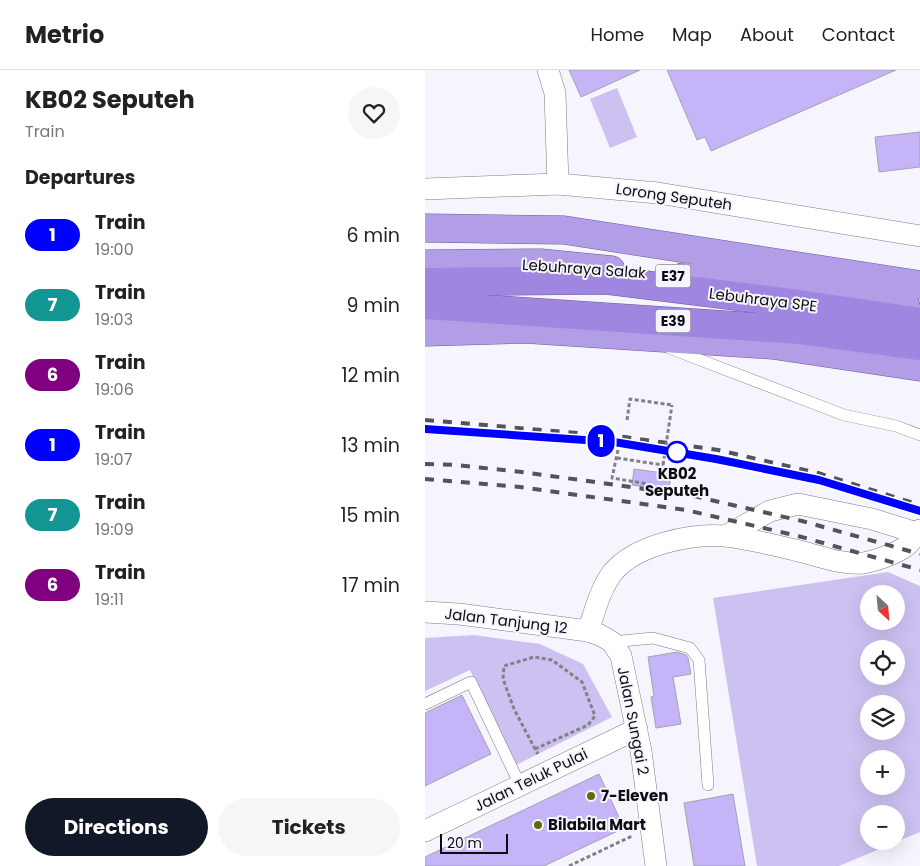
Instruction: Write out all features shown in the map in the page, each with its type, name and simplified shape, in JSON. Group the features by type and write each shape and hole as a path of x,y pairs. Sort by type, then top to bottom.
{"highway":[{"path":"425,228 564,230 920,285"},
{"name":"Lebuhraya Salak","path":"425,264 550,264 789,287 920,309"},
{"name":"Lebuhraya SPE","path":"425,282 606,280 799,304 920,322"},
{"name":"Lebuhraya SPE","path":"425,305 800,330 920,346"},
{"path":"425,332 525,329 773,345 920,369"}],"street":[{"path":"548,70 555,93 557,184"},
{"name":"Lorong Seputeh","path":"425,190 557,184 658,193 920,236"},
{"path":"613,642 588,631 602,590 613,573 633,556 660,544 684,539 726,536 844,562 860,563 873,561 905,547 919,531 798,504 770,511 726,536"},
{"name":"Jalan Tanjung 12","path":"425,612 459,614 588,631"},
{"name":"Jalan Sungai 2","path":"613,642 621,656 637,729 656,866"},
{"name":"Jalan Teluk Pulai","path":"425,831 637,729"}],"lane":[{"path":"639,336 844,415 896,426 920,435"},
{"path":"613,642 653,638 690,648 699,660 707,785"},
{"path":"425,704 471,682 520,785"}],"path":[{"path":"617,458 663,465 672,405 630,399 627,420"},
{"path":"618,450 612,478 654,485"},
{"path":"535,749 588,726 595,716 581,682 552,660 534,657 504,666 503,679 514,709 535,749 542,761"},
{"path":"569,866 650,827"}],"shaded area":[{"path":"617,88 637,137 610,148 590,99"},
{"path":"888,572 920,586 920,832 905,838 905,805 860,805 860,850 877,850 839,866 757,866 713,598"},
{"path":"474,635 540,644 583,664 612,717 514,766 470,670 425,691 425,638"}],"building":[{"path":"569,70 640,70 581,97"},
{"path":"667,70 896,70 711,151 705,137 697,140"},
{"path":"920,132 920,167 879,172 875,137"},
{"path":"634,469 671,474 669,491 632,485"},
{"path":"677,652 686,655 688,658 691,674 673,677 681,724 656,728 651,697 654,696 648,657"},
{"path":"462,695 491,754 425,786 425,713"},
{"path":"599,774 624,828 544,866 425,866 425,857"},
{"path":"733,794 745,866 694,866 684,803"}],"railway":[{"path":"425,420 625,437 718,450 818,473 920,505"},
{"path":"425,429 577,440"},
{"path":"642,447 787,473"},
{"path":"425,464 456,465 522,472 689,495 802,521 920,554"},
{"path":"425,479 520,487 686,510 798,536 920,570"}],"train":[{"name":"1","path":"425,429 614,442 716,459 819,480 920,511"}],"place":[{"name":"KB02 Seputeh","path":"677,452"},
{"name":"7-Eleven","path":"591,796"},
{"name":"Bilabila Mart","path":"538,825"}]}
